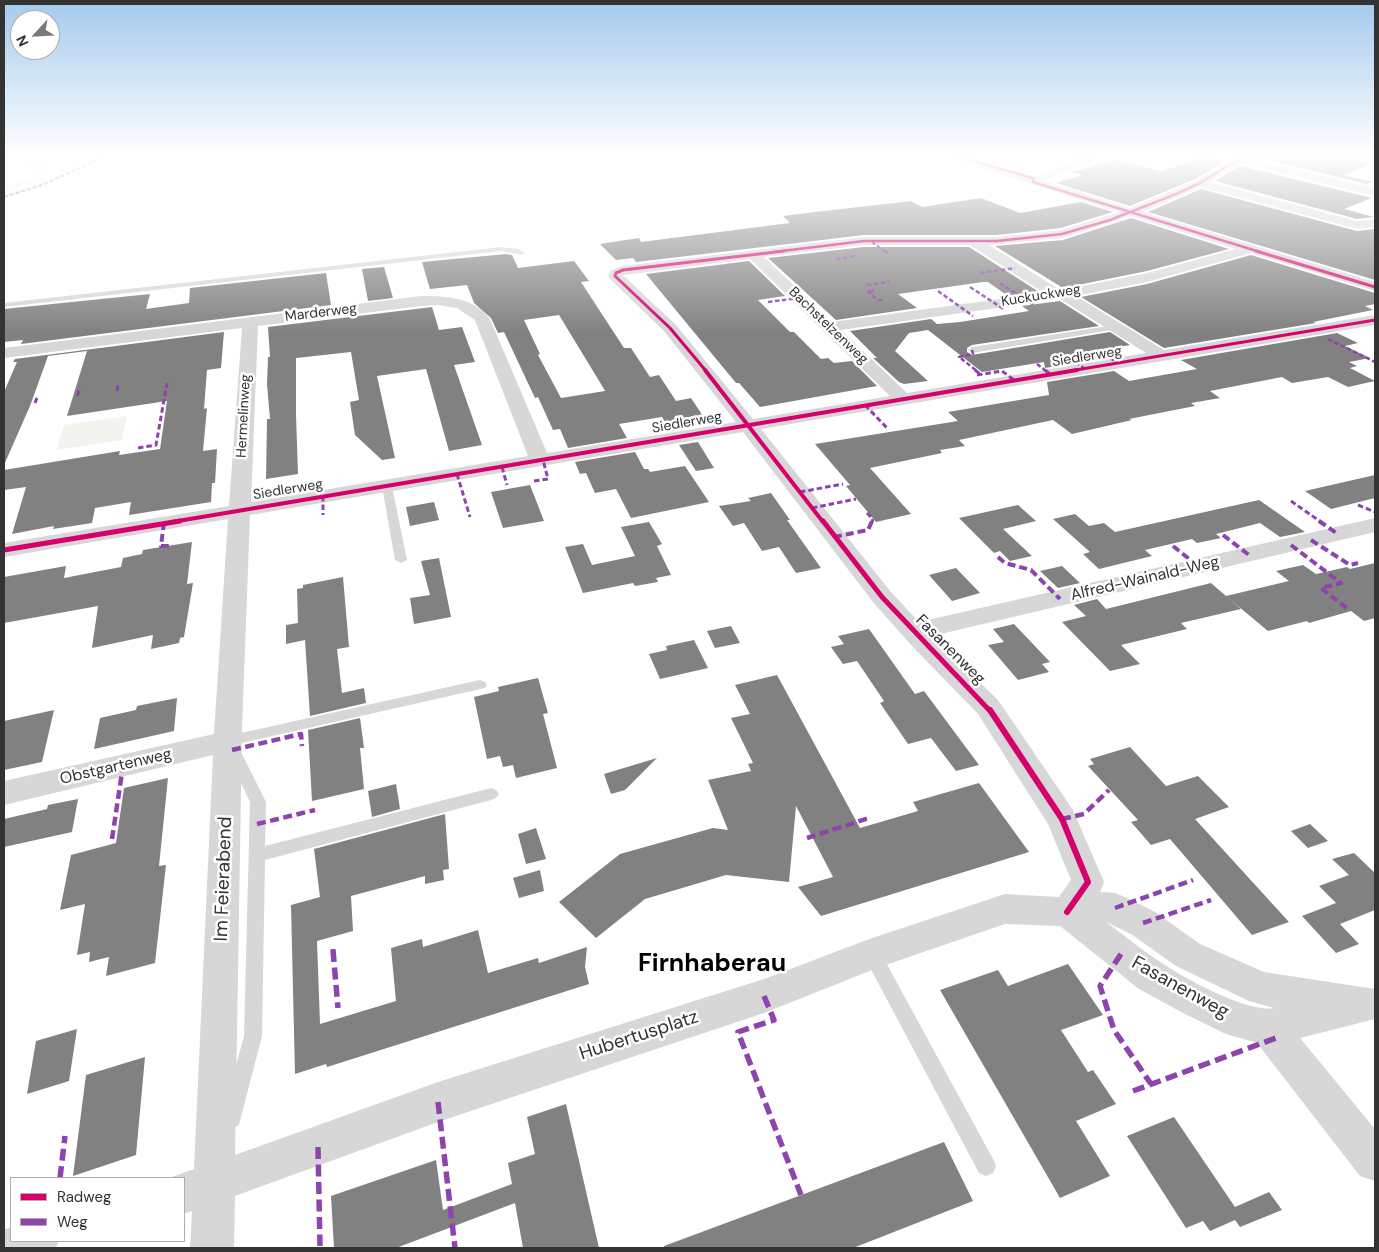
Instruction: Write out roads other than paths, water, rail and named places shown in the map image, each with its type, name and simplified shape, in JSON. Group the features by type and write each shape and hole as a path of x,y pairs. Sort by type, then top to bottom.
{"street":[{"path":"753,254 870,241 973,241 1062,234 1122,214"},
{"path":"1138,214 1375,288"},
{"path":"1320,214 1356,224 1375,223"},
{"path":"973,241 1050,290 1062,294 1162,356"},
{"name":"Kuckuckweg","path":"829,327 1062,294 1156,276 1250,249"},
{"name":"Bachstelzenweg","path":"753,254 902,399"},
{"name":"Fasanenweg","path":"753,254 622,270 616,273 615,276 686,345 863,574 914,632 988,707 1062,819 1088,882 1067,912"},
{"name":"Marderweg","path":"4,353 421,301 462,304 473,309 482,319 540,460"},
{"name":"Siedlerweg","path":"4,550 746,424 1375,320"},
{"name":"Hermelinweg","path":"238,510 250,323"},
{"name":"Im Feierabend","path":"212,1248 199,1188 228,741 238,510"},
{"name":"Alfred-Wainald-Weg","path":"914,632 1375,525"},
{"name":"Obstgartenweg","path":"4,793 228,741"},
{"name":"Fasanenweg","path":"1067,912 1097,906 1115,908 1143,923 1188,955 1262,989 1372,1004"},
{"name":"Hubertusplatz","path":"199,1188 438,1102 761,997 872,954 1005,909 1067,912"},
{"name":"Fasanenweg","path":"1067,912 1152,977 1196,1001 1239,1021 1268,1027 1372,1004"},
{"path":"1268,1027 1375,1161"},
{"path":"14,1248 34,1242"}],"lane":[{"path":"4,305 501,249 510,249 522,253"},
{"path":"972,350 1115,327"},
{"path":"387,486 401,560"},
{"path":"199,1188 253,1036 258,802 228,741 480,685"},
{"path":"257,855 491,794"},
{"path":"872,954 986,1166"}],"district":[{"name":"Firnhaberau","path":"712,964"}]}
